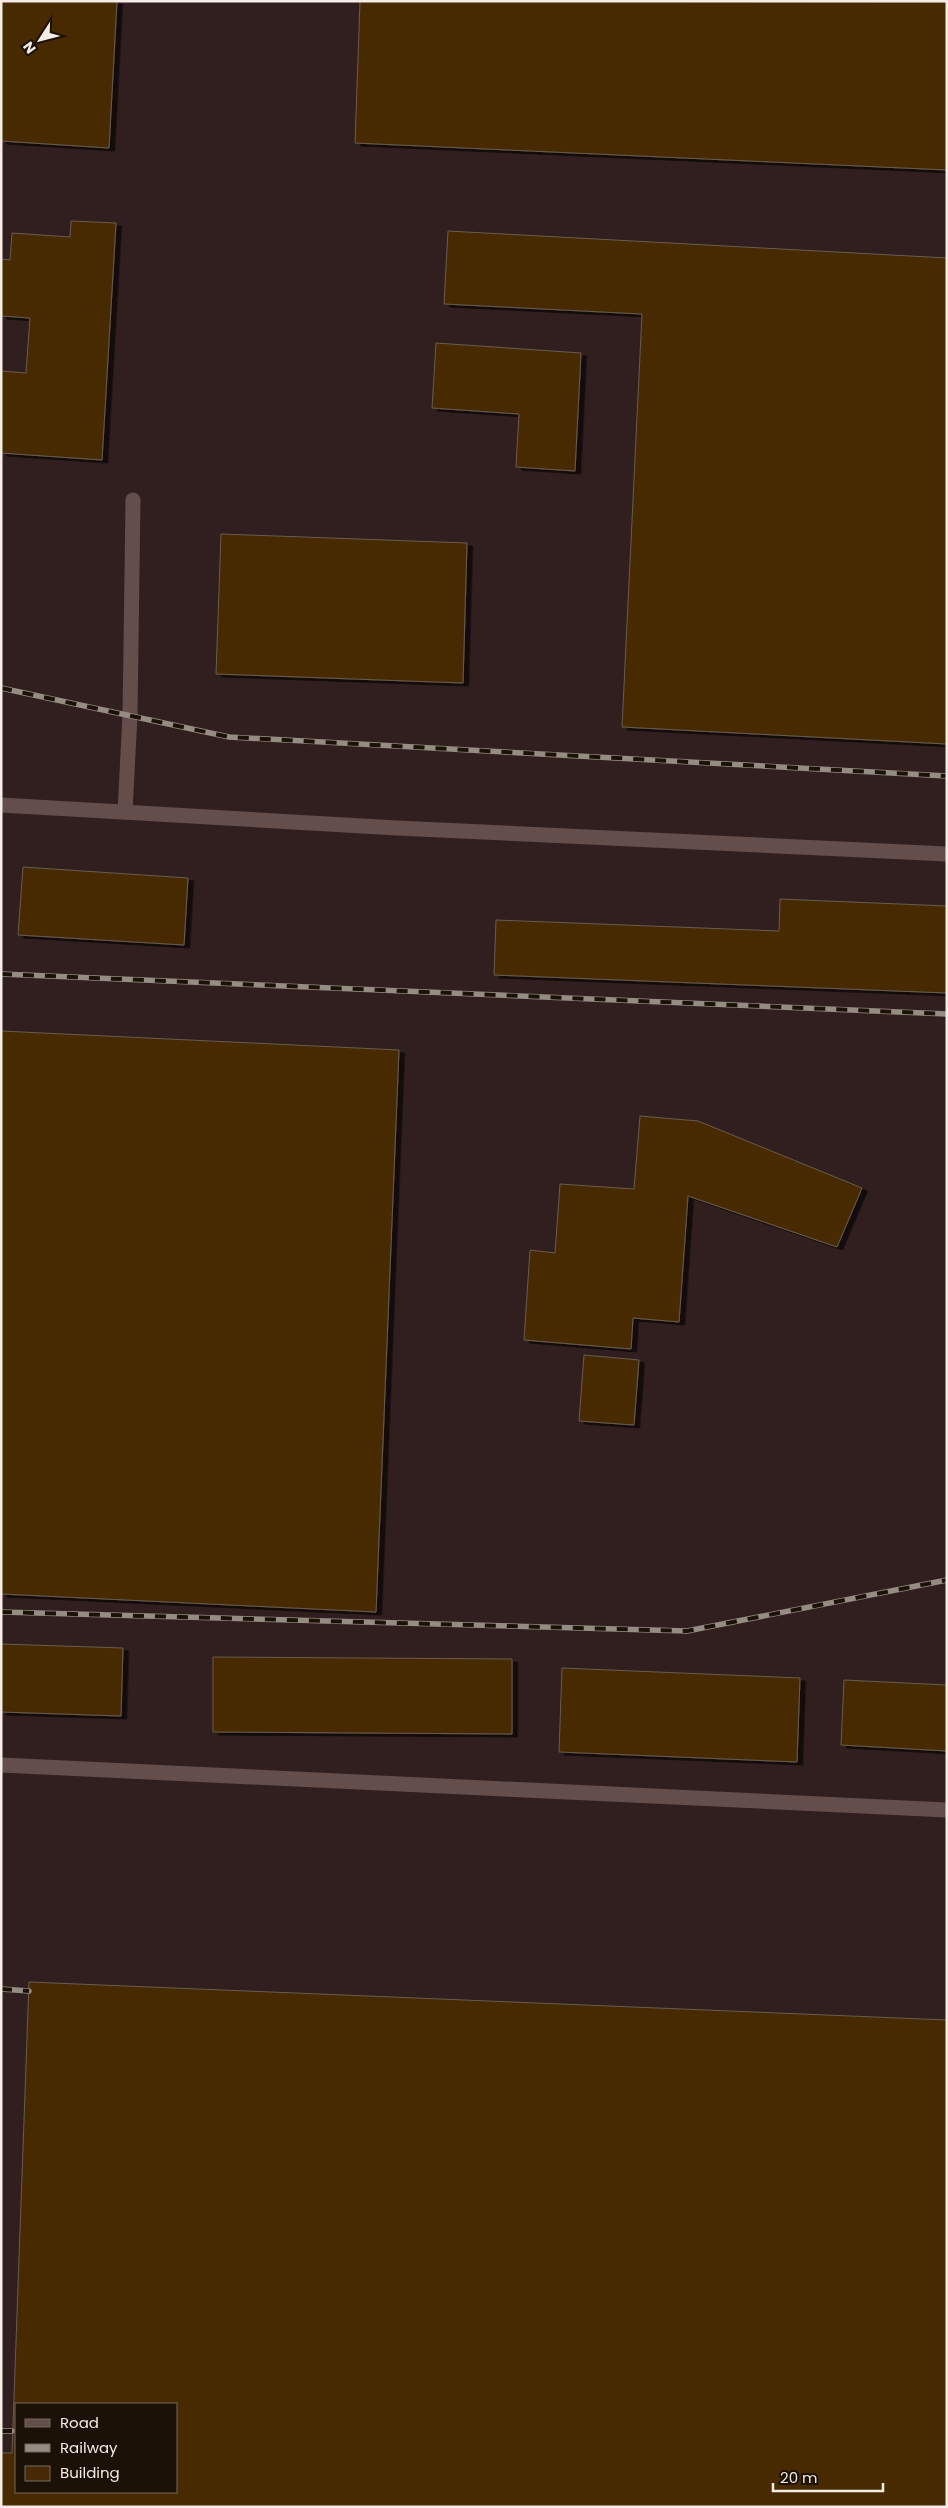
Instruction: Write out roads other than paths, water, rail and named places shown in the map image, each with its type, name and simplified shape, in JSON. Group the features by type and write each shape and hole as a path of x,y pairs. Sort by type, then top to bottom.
{"lane":[{"path":"125,812 130,715 133,500"},
{"path":"1,805 397,828 947,854"},
{"path":"1,1764 947,1810"}],"railway":[{"path":"1,688 229,737 947,776"},
{"path":"1,974 947,1014"},
{"path":"1,1612 687,1631 947,1580"},
{"path":"1,1989 29,1991"},
{"path":"1,2431 12,2431"}]}
